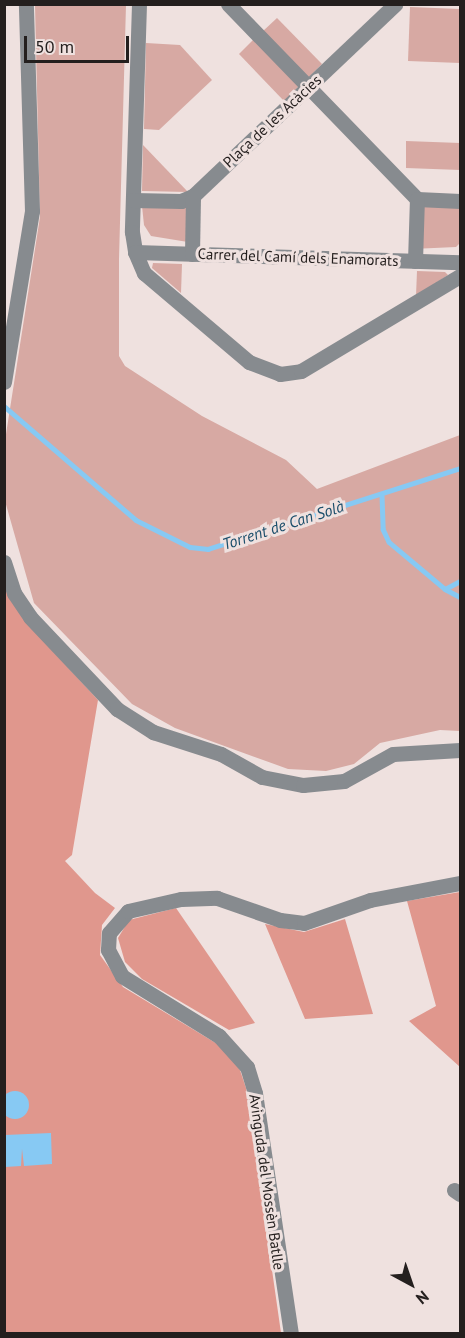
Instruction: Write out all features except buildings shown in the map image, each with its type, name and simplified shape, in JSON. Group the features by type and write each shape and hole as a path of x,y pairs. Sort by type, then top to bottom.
{"street":[{"path":"5,380 32,211 27,4"},
{"path":"139,4 133,200 135,252 144,273 249,362 280,374 315,365 460,276"},
{"path":"228,4 417,200 460,201"},
{"name":"Plaça de les Acàcies","path":"192,196 395,4"},
{"path":"133,200 181,201 192,196 192,254"},
{"path":"415,261 417,200"},
{"name":"Carrer del Camí dels Enamorats","path":"135,252 460,262"},
{"path":"4,561 14,593 30,617 117,709 153,732 221,754 262,777 303,785 344,781 393,754 460,750"},
{"name":"Avinguda del Mossèn Batlle","path":"291,1334 256,1102 247,1067 219,1036 122,976 108,950 109,933 128,911 181,898 217,898 280,920 304,922 370,900 460,883"}],"shaded area":[{"path":"35,5 126,5 119,259 119,356 125,366 202,416 286,460 317,489 460,435 460,731 440,730 380,743 354,764 326,771 288,769 175,728 132,704 34,603 5,501 4,447 40,217"},
{"path":"410,7 460,9 460,63 408,61"},
{"path":"277,18 322,64 307,79 262,32"},
{"path":"254,39 299,86 284,101 239,54"},
{"path":"146,43 180,45 212,80 159,130 144,129"},
{"path":"406,141 460,143 460,170 406,168"},
{"path":"143,145 188,192 142,191"},
{"path":"419,196 460,197 460,243 456,247 412,249 413,202"},
{"path":"142,206 188,207 194,243 151,236 144,225"},
{"path":"153,263 182,264 181,293 152,268"},
{"path":"417,271 445,272 448,275 416,296"},
{"path":"4,582 50,648 98,700 72,855 65,861 95,893 115,908 102,925 100,955 123,987 224,1048 240,1070 246,1088 281,1333 5,1333"},
{"path":"460,892 460,1067 409,1021 436,1006 407,901"},
{"path":"176,908 255,1023 229,1030 142,979 125,962 118,938 129,920"},
{"path":"345,919 373,1014 305,1019 265,924 304,932"}],"water":[{"path":"15,1091 25,1095 29,1105 25,1115 15,1119 5,1115 1,1105 5,1095"},
{"path":"51,1133 52,1164 24,1166 22,1149 21,1166 5,1167 5,1135"}],"waterway":[{"name":"Torrent de Can Solà","path":"4,406 136,520 190,547 208,549 460,468"},
{"path":"382,495 383,529 389,542 445,589 460,597"},
{"path":"445,589 460,581"}]}
